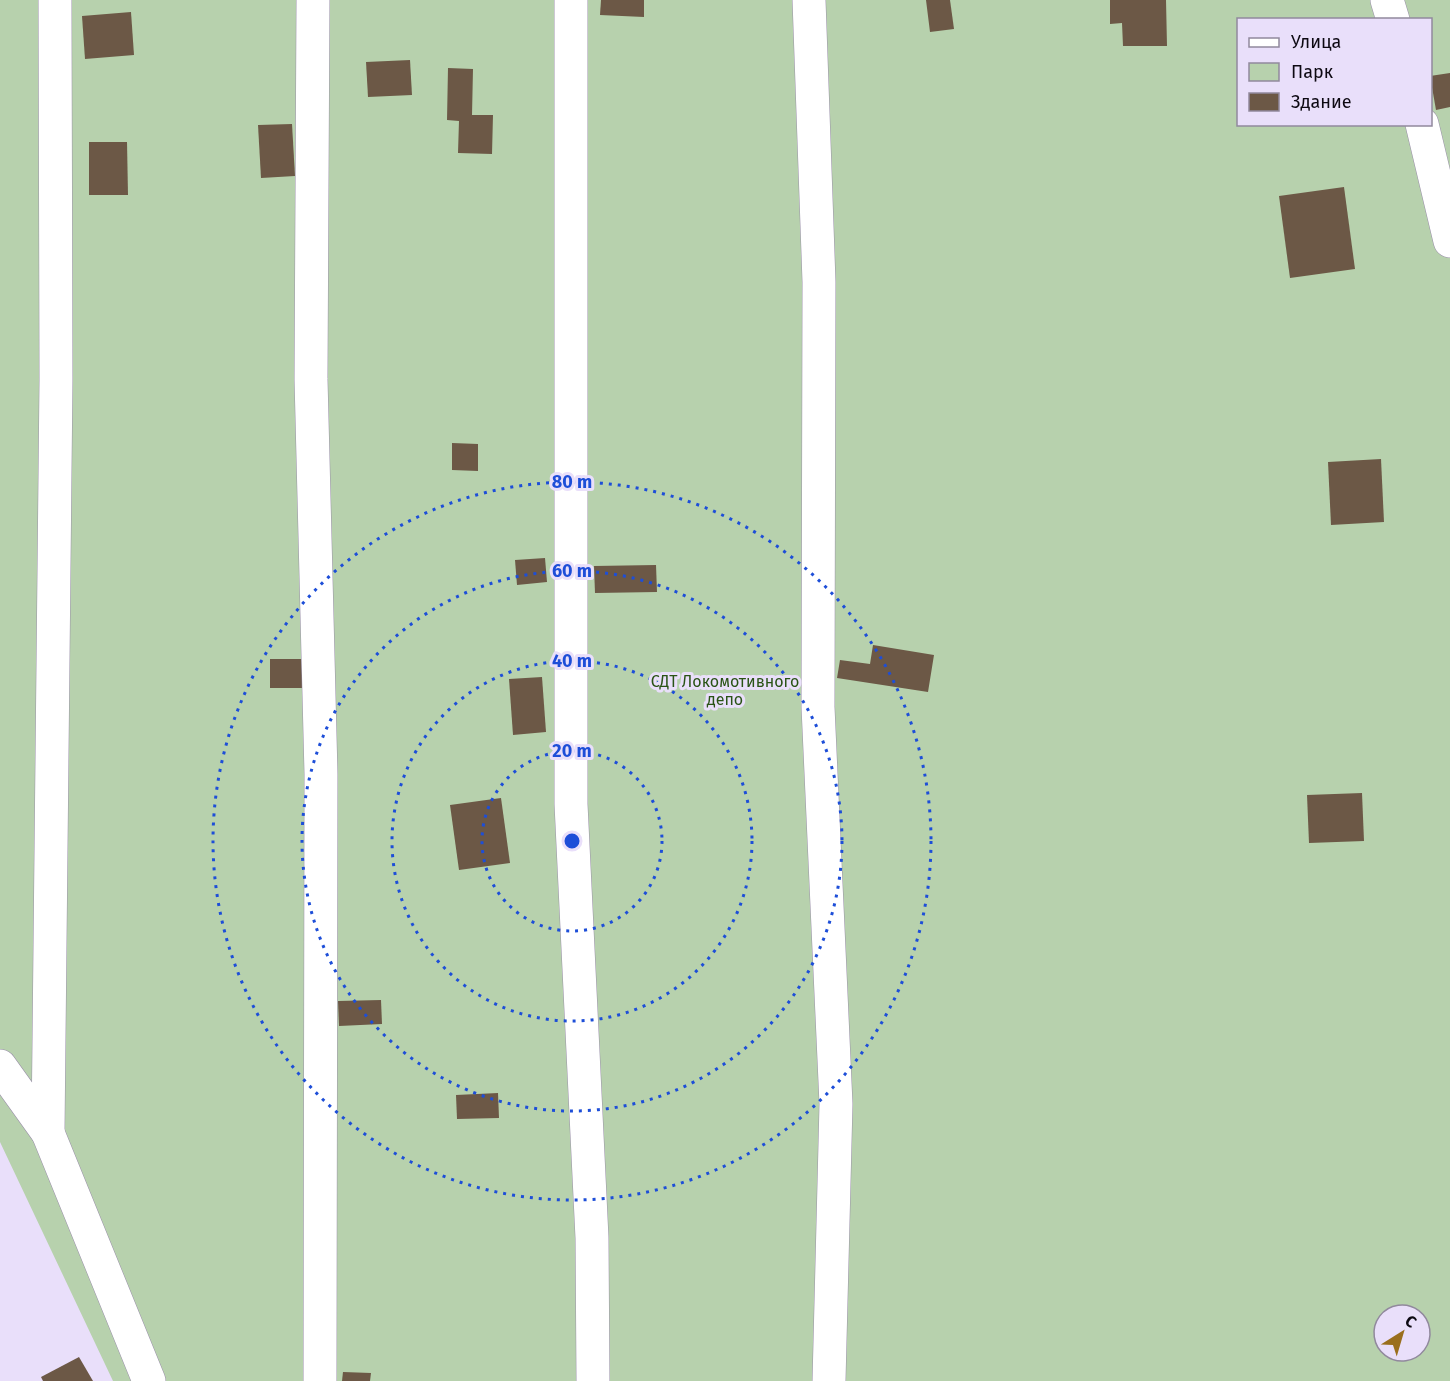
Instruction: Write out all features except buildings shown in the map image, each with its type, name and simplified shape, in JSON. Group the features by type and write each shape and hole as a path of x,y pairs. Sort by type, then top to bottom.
{"street":[{"path":"48,1133 56,380 55,0"},
{"path":"313,0 311,379 321,774 320,1381"},
{"path":"571,0 571,804 592,1238 593,1381"},
{"path":"809,0 819,282 818,707 836,1104 829,1381"},
{"path":"1387,0 1392,18"},
{"path":"1422,126 1450,241"},
{"path":"0,1066 48,1133 149,1381"}],"green space":[{"name":"СДТ Локомотивного депо","path":"0,0 1450,0 1450,1381 113,1381 0,1142"}]}
